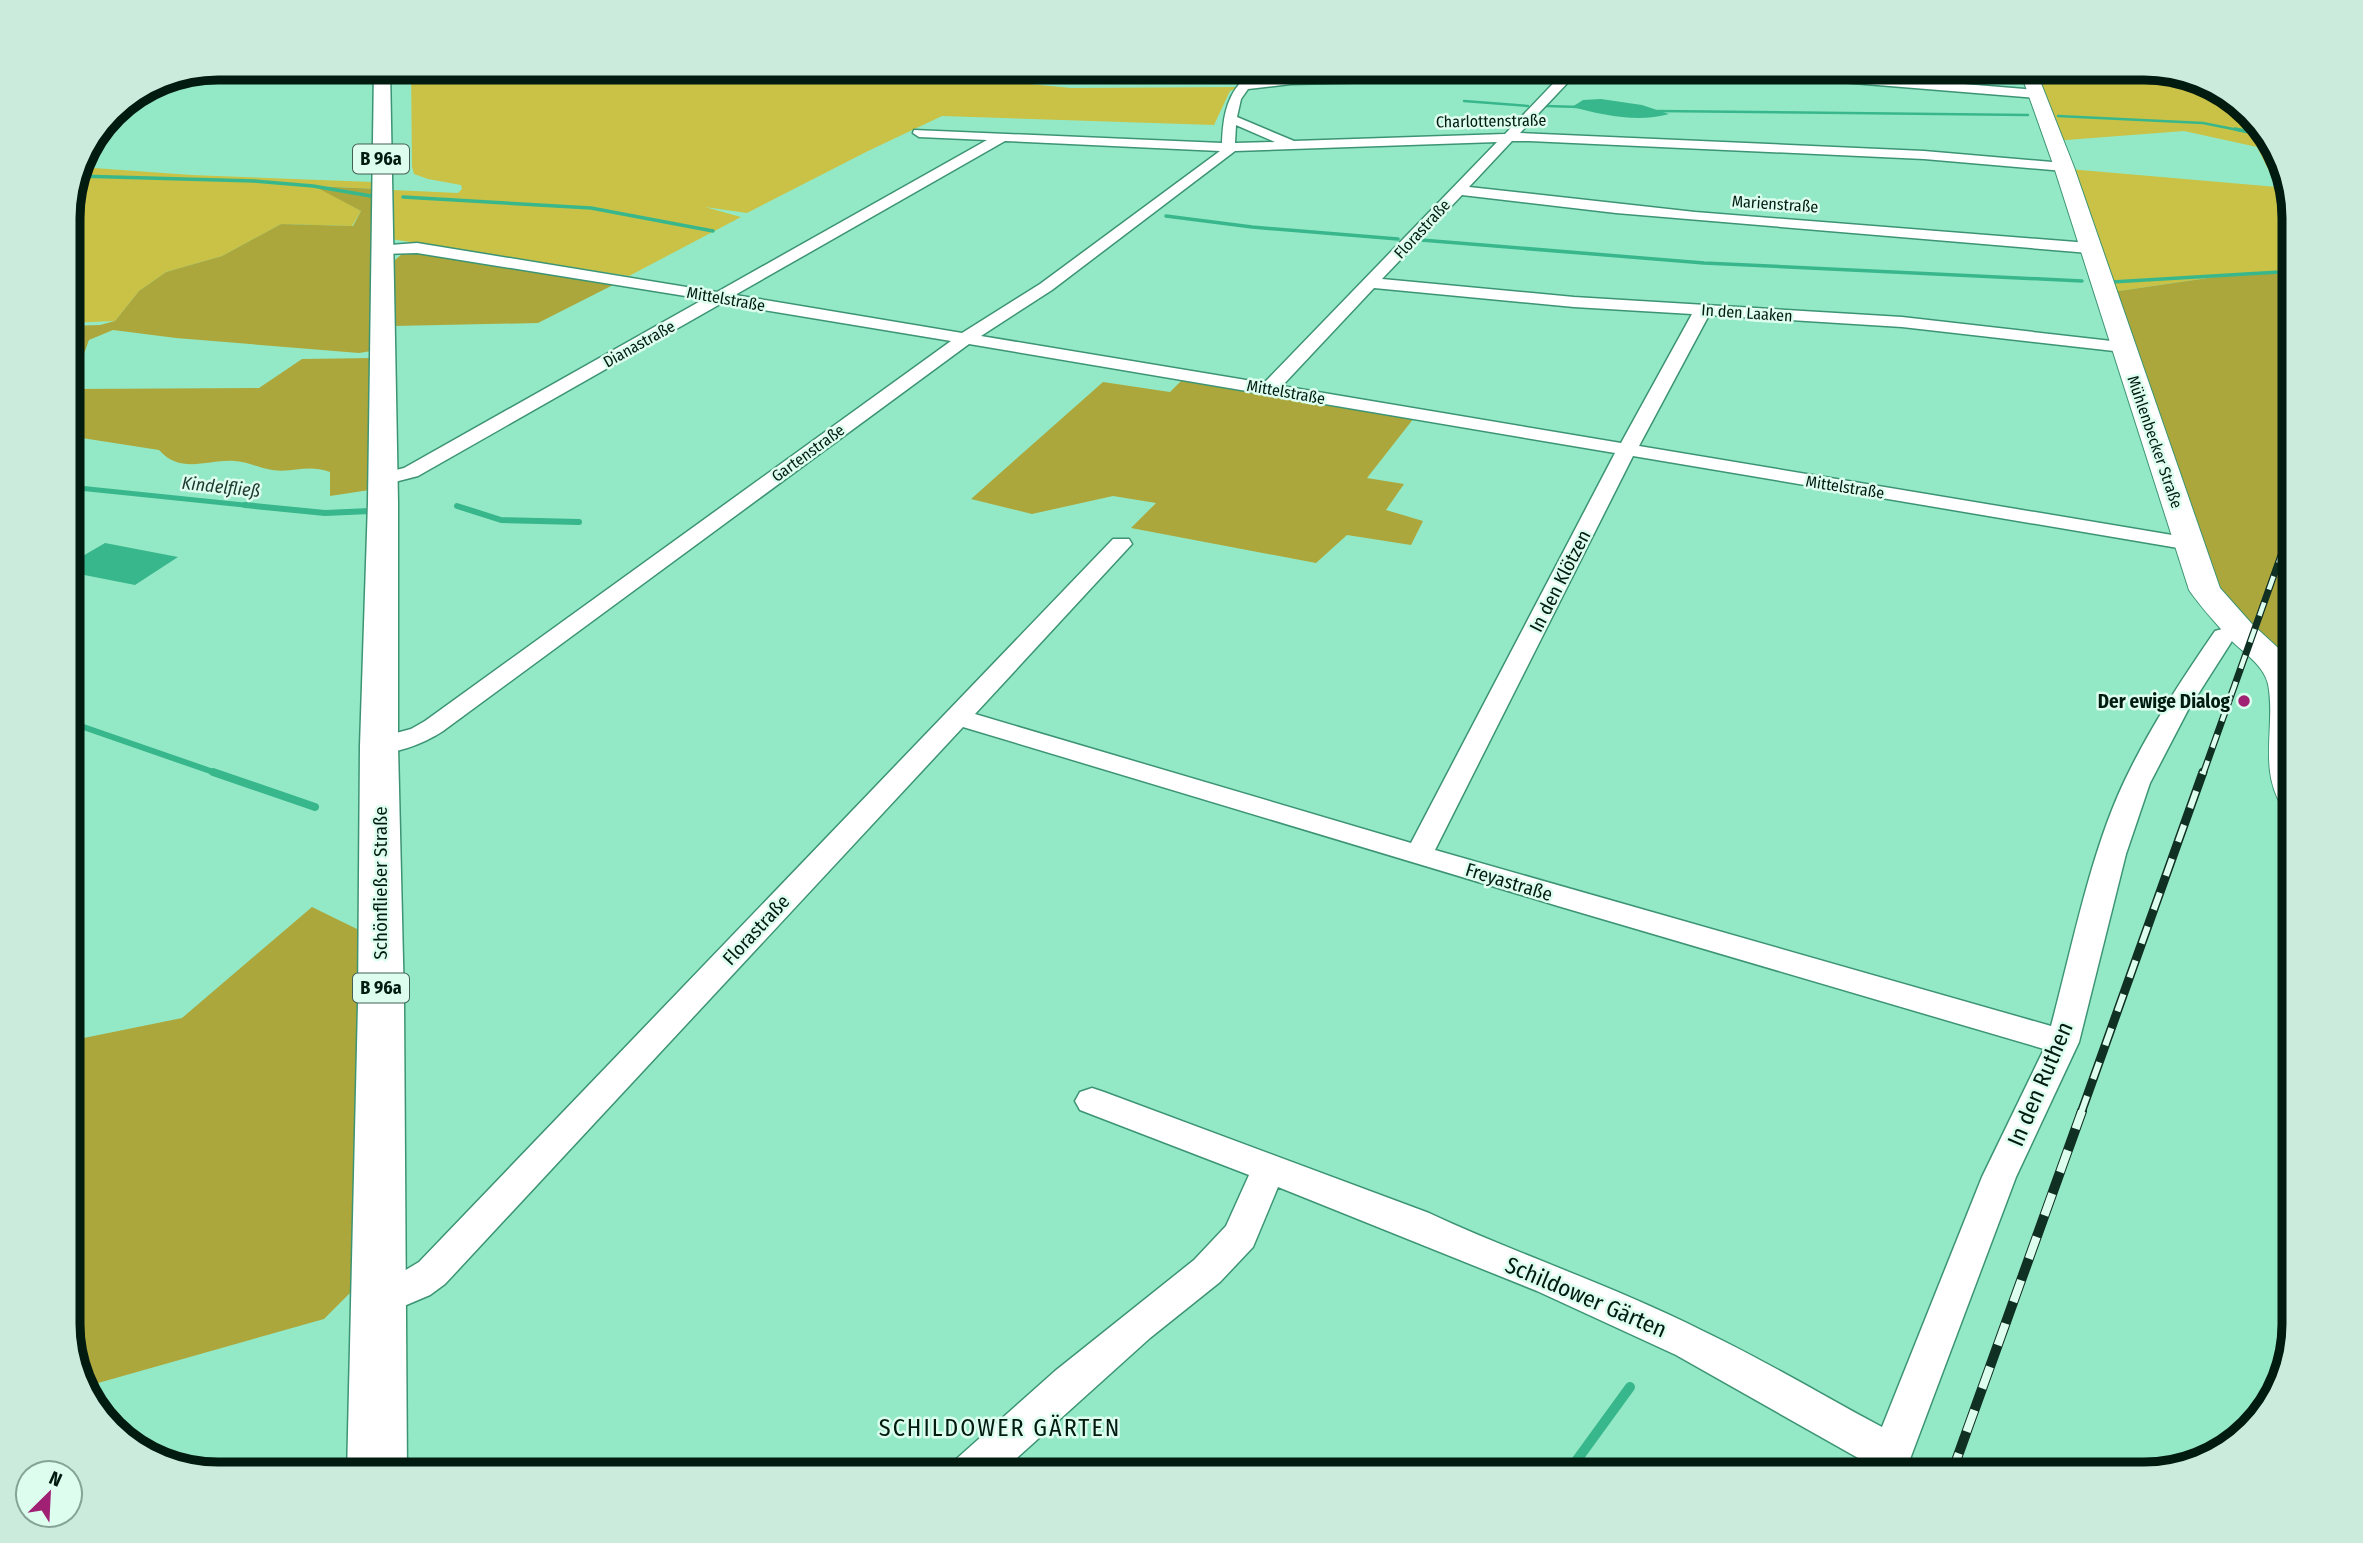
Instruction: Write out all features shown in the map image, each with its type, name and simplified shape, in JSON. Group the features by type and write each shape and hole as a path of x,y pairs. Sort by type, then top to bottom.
{"main road":[{"name":"Mühlenbecker Straße","path":"2031,80 2064,167 2205,590 2241,631 2282,659"},
{"name":"B 96a","path":"382,81 383,490"},
{"name":"Schönfließer Straße","path":"377,1462 382,1003 379,746 383,490"}],"street":[{"path":"1229,147 1229,118 1238,93 1249,84 1286,80"},
{"name":"Florastraße","path":"1269,389 1564,80"},
{"path":"1897,80 2036,94"},
{"path":"1229,118 1293,145"},
{"name":"Charlottenstraße","path":"919,134 1229,147 1509,136 1924,155 2064,167"},
{"name":"Dianastraße","path":"383,490 1002,137"},
{"name":"Gartenstraße","path":"379,746 420,735 434,726 966,338 1046,287 1229,150 1229,147"},
{"name":"Marienstraße","path":"1459,190 1581,207 1928,232 2089,248"},
{"name":"Mittelstraße","path":"381,249 417,248 2190,544"},
{"name":"In den Laaken","path":"1371,283 1504,297 1902,322 2123,347"},
{"name":"In den Klötzen","path":"1419,854 1626,450 1703,310"},
{"name":"Florastraße","path":"378,1300 417,1283 432,1273 1121,544"},
{"name":"In den Ruthen","path":"1888,1462 1999,1177 2063,1042 2112,854 2137,783 2176,710 2223,636 2241,631"},
{"name":"Freyastraße","path":"957,717 2063,1042"},
{"name":"Schildower Gärten","path":"1092,1101 1550,1279 1667,1332 1731,1364 1884,1462"},
{"path":"982,1462 1107,1350 1207,1271 1240,1236 1269,1168"}],"shaded area":[{"path":"2031,80 2162,82 2189,88 2221,104 2248,128 2259,142 2275,174 2281,201 2282,273 2248,272 2105,293 2069,169 2277,187 2257,147 2184,131 2053,141"},
{"path":"411,81 994,81 1071,88 1239,87 1230,91 1214,125 942,116 747,213 705,207 741,217 629,276 391,239 393,190 458,193 462,189 461,185 414,174"},
{"path":"1601,99 1642,105 1669,114 1633,118 1572,107 1583,100"},
{"path":"91,168 191,175 373,182 378,189 316,186 361,211 352,226 281,224 222,256 166,272 139,291 115,321 81,322 81,210 85,183"},
{"path":"314,186 378,189 371,351 359,353 176,338 113,330 89,340 81,362 81,326 115,321 139,291 166,272 222,256 281,224 353,226 361,211"},
{"path":"416,250 615,284 538,323 394,326 395,260 402,254"},
{"path":"2249,272 2282,273 2282,661 2240,649 2243,624 2216,580 2201,533 2177,510 2105,293"},
{"path":"374,358 376,489 330,496 330,472 307,469 272,470 235,461 186,464 167,458 159,450 81,438 81,389 259,388 302,359"},
{"path":"1182,380 1414,418 1367,478 1404,484 1386,510 1423,521 1411,545 1347,535 1316,563 1131,528 1156,503 1113,496 1032,514 971,499 1103,382 1170,392"},
{"path":"105,543 178,557 135,585 81,574 81,557"},
{"path":"312,907 359,930 356,1287 324,1319 95,1384 83,1351 81,1333 81,1039 182,1018"}],"waterway":[{"path":"1464,101 1528,106"},
{"path":"1546,106 1579,107"},
{"path":"1657,111 2028,115"},
{"path":"2058,116 2203,123 2243,131"},
{"path":"2235,129 2252,133"},
{"path":"87,176 254,181 313,186 371,196"},
{"path":"403,197 591,208 713,231"},
{"path":"1166,216 1252,227 1398,239"},
{"path":"1421,240 1704,263 2082,281"},
{"path":"2112,282 2282,272"},
{"name":"Kindelfließ","path":"81,488 263,507"},
{"name":"Kindelfließ","path":"245,505 325,513 370,511"},
{"name":"Kindelfließ","path":"457,506 501,520 579,522"},
{"path":"81,726 219,774"},
{"path":"213,772 315,807"},
{"path":"1575,1462 1630,1387"}],"railway":[{"path":"2203,774 2282,552"},
{"path":"2081,1113 2203,772"},
{"path":"1956,1462 2082,1111"}],"place":[{"name":"Der ewige Dialog","path":"2244,701"}],"district":[{"name":"SCHILDOWER GÄRTEN","path":"1000,1428"}]}
